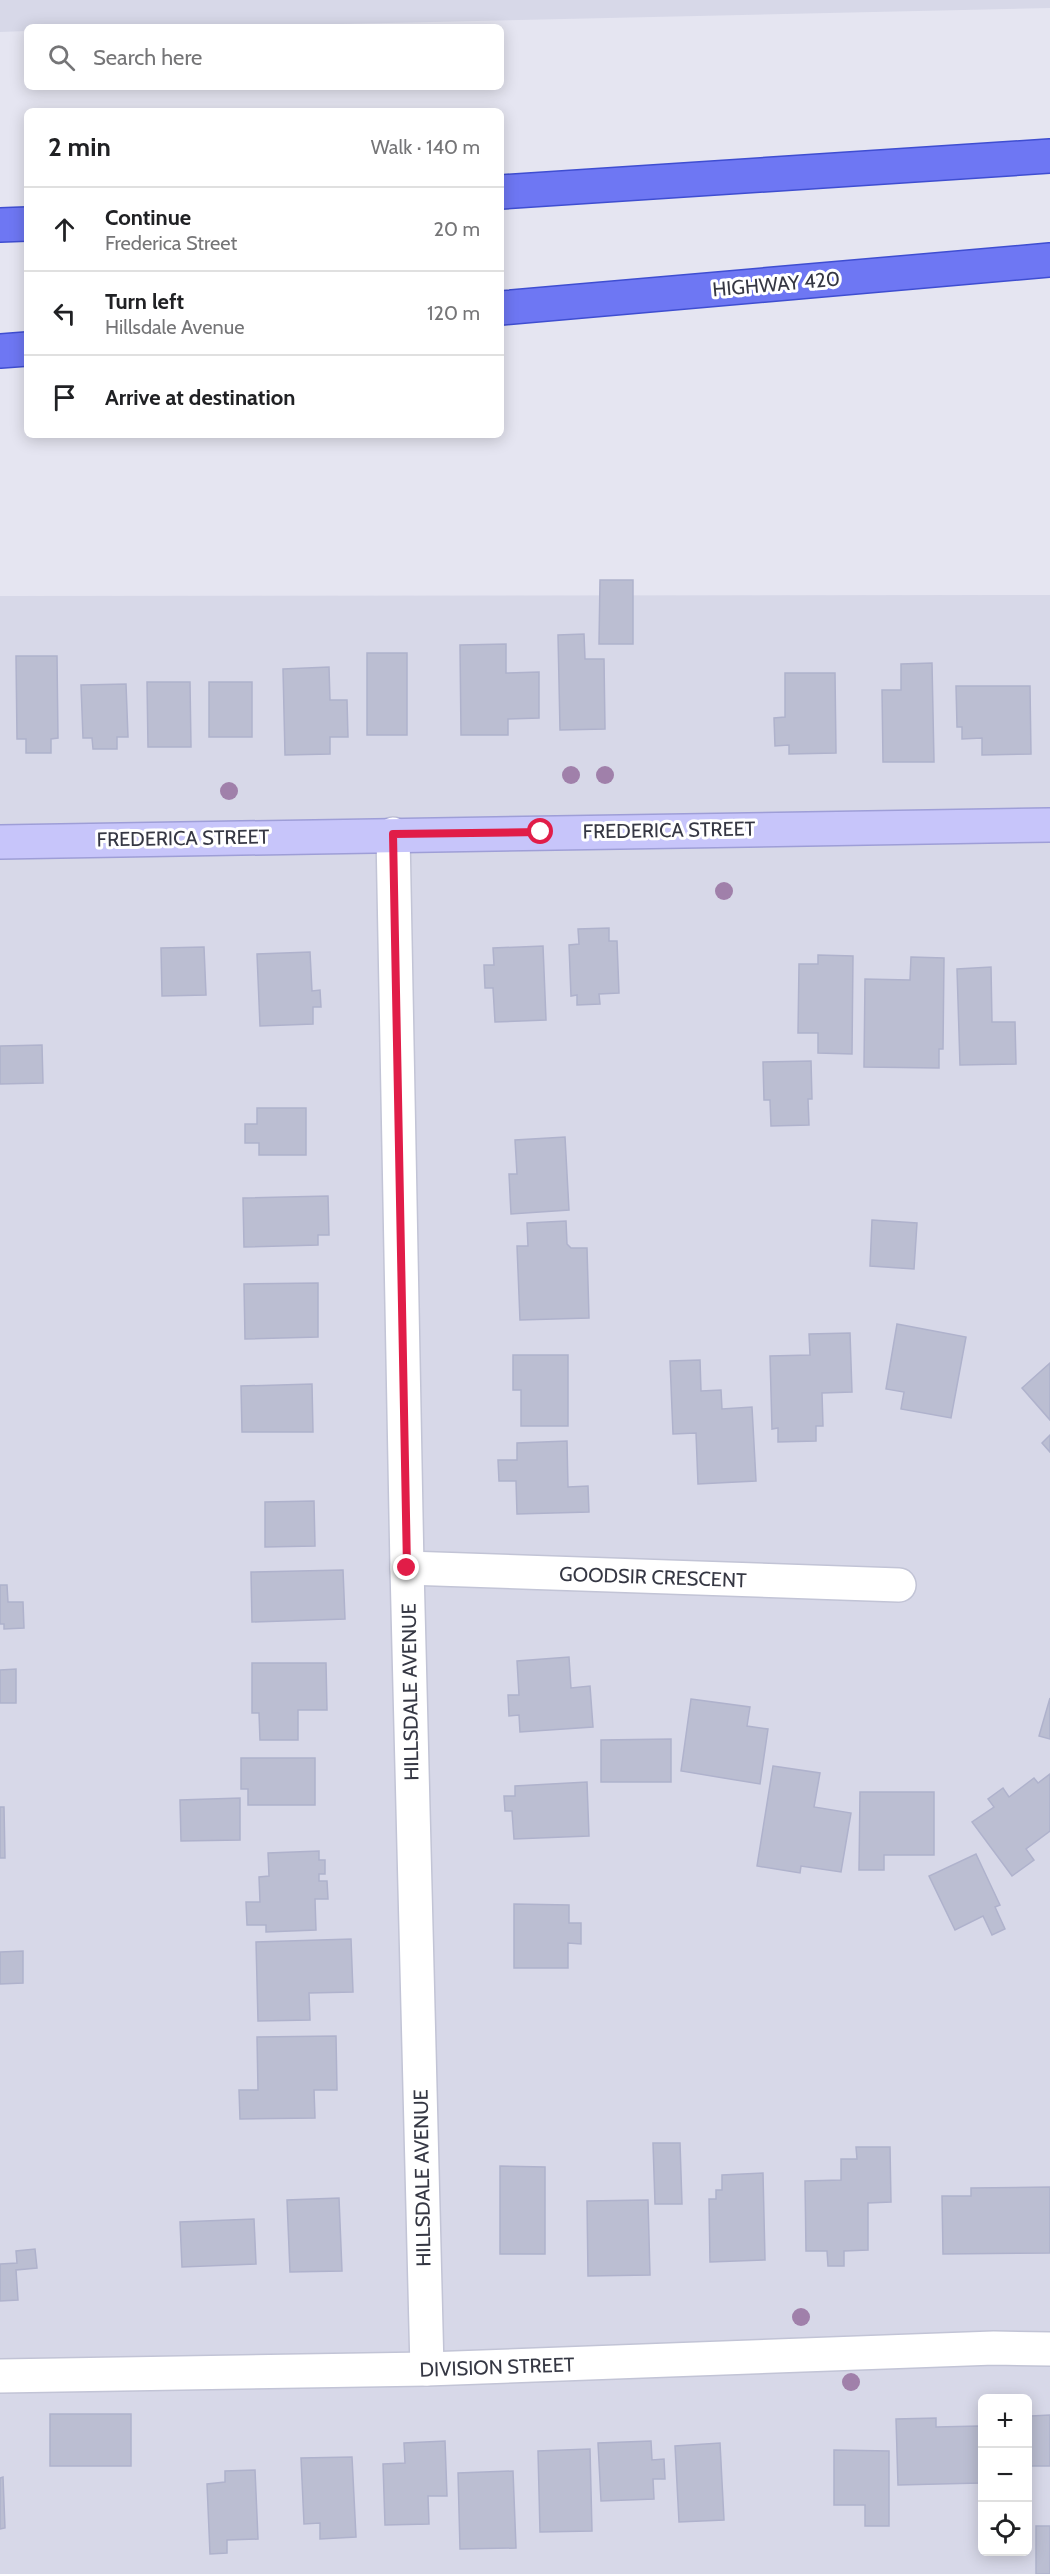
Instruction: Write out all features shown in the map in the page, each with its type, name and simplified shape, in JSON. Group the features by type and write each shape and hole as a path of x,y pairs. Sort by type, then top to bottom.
{"highway":[{"path":"504,192 1050,156"},
{"path":"0,225 24,224"},
{"name":"HIGHWAY 420","path":"504,308 1050,260"},
{"path":"0,338 24,337"},
{"path":"0,351 24,349"}],"street":[{"name":"FREDERICA STREET","path":"0,842 1050,825"},
{"name":"HILLSDALE AVENUE","path":"393,834 407,1568 427,2370"},
{"name":"GOODSIR CRESCENT","path":"407,1568 900,1585"},
{"name":"DIVISION STREET","path":"0,2376 427,2370 994,2348 1050,2349"}],"shaded area":[{"path":"0,0 1050,0 1050,8 343,24 24,24 24,31 0,32"},
{"path":"1050,595 1050,2574 0,2574 0,596"}],"building":[{"path":"600,580 633,580 633,644 599,644"},
{"path":"584,634 585,659 604,659 605,729 560,730 558,635"},
{"path":"506,644 506,673 539,672 539,718 508,719 508,735 461,735 460,645"},
{"path":"367,653 407,653 407,735 367,735"},
{"path":"16,656 57,656 58,738 51,739 51,753 26,753 26,739 17,739"},
{"path":"932,663 934,762 883,762 882,690 901,690 901,664"},
{"path":"329,667 330,700 347,700 348,737 330,737 330,754 285,755 283,669"},
{"path":"785,673 835,673 836,753 789,754 789,745 775,746 774,718 785,717"},
{"path":"147,682 190,682 191,747 148,747"},
{"path":"209,682 252,682 252,737 209,737"},
{"path":"126,684 128,737 117,737 117,749 93,749 92,738 83,738 81,685"},
{"path":"956,686 1030,686 1031,754 982,755 982,738 962,739 962,727 957,727"},
{"path":"609,928 609,941 617,941 619,993 599,994 600,1004 577,1005 577,995 571,996 569,945 579,944 578,929"},
{"path":"543,946 546,1020 495,1022 493,988 485,988 484,965 494,965 493,948"},
{"path":"204,947 206,995 162,996 161,948"},
{"path":"310,952 312,991 320,990 321,1007 313,1007 313,1024 260,1026 257,954"},
{"path":"818,955 853,956 852,1054 818,1053 818,1033 798,1033 799,964 818,964"},
{"path":"911,957 944,958 943,1049 939,1049 939,1068 864,1067 865,979 910,980"},
{"path":"991,967 992,1022 1015,1022 1016,1064 960,1065 957,969"},
{"path":"42,1045 43,1083 0,1084 0,1046"},
{"path":"811,1061 812,1099 808,1099 809,1125 771,1126 770,1100 764,1100 763,1062"},
{"path":"257,1108 306,1108 306,1155 259,1155 259,1143 245,1143 245,1124 257,1124"},
{"path":"565,1137 569,1210 511,1214 509,1174 517,1174 515,1140"},
{"path":"328,1196 329,1235 318,1235 318,1245 244,1247 243,1198"},
{"path":"872,1220 917,1223 914,1269 870,1266"},
{"path":"566,1221 567,1244 571,1248 587,1248 589,1318 520,1320 517,1246 528,1246 527,1223"},
{"path":"318,1283 318,1337 245,1339 244,1284"},
{"path":"897,1324 966,1337 951,1418 901,1409 904,1392 886,1389"},
{"path":"850,1333 852,1392 822,1393 823,1426 816,1426 816,1441 778,1442 778,1428 772,1429 770,1356 810,1355 809,1334"},
{"path":"513,1355 568,1355 568,1426 521,1426 521,1390 513,1390"},
{"path":"700,1360 701,1391 721,1390 722,1409 752,1407 756,1481 698,1484 696,1433 673,1434 670,1361"},
{"path":"1050,1363 1050,1420 1022,1388"},
{"path":"312,1384 313,1432 242,1432 241,1386"},
{"path":"1050,1435 1050,1452 1042,1443"},
{"path":"567,1441 568,1487 588,1486 589,1512 517,1514 516,1481 499,1481 498,1460 517,1460 517,1443"},
{"path":"314,1501 315,1546 265,1547 265,1502"},
{"path":"343,1570 345,1619 252,1622 251,1572"},
{"path":"0,1585 7,1585 8,1602 23,1602 24,1628 4,1629 4,1624 0,1624"},
{"path":"569,1657 571,1688 590,1686 593,1727 520,1732 519,1715 509,1716 508,1695 519,1695 517,1661"},
{"path":"252,1663 326,1663 327,1710 298,1710 298,1740 260,1740 259,1713 252,1713"},
{"path":"16,1669 16,1703 0,1703 0,1670"},
{"path":"1050,1698 1050,1739 1039,1736"},
{"path":"691,1699 750,1707 747,1726 768,1729 760,1784 681,1771"},
{"path":"671,1739 671,1782 601,1782 601,1740"},
{"path":"241,1758 315,1758 315,1805 248,1805 248,1789 241,1789"},
{"path":"773,1766 820,1773 814,1807 851,1813 841,1872 801,1866 800,1873 757,1866"},
{"path":"1050,1774 1050,1831 1026,1849 1034,1860 1012,1876 972,1822 994,1807 988,1799 1003,1788 1009,1797 1034,1778 1038,1783"},
{"path":"587,1782 589,1836 514,1839 512,1811 505,1811 504,1796 515,1796 515,1786"},
{"path":"860,1792 934,1792 934,1855 884,1855 884,1870 859,1870"},
{"path":"240,1798 240,1840 181,1841 180,1800"},
{"path":"0,1807 4,1807 5,1858 0,1858"},
{"path":"319,1851 319,1860 325,1860 325,1874 319,1874 319,1881 327,1881 328,1899 315,1899 316,1930 266,1932 266,1925 247,1925 246,1902 260,1902 259,1877 269,1876 268,1853"},
{"path":"976,1854 1000,1905 995,1907 1005,1929 992,1935 983,1916 955,1930 929,1876"},
{"path":"514,1904 569,1905 569,1923 581,1923 581,1944 568,1943 568,1968 514,1968"},
{"path":"351,1939 353,1992 309,1993 310,2020 258,2021 256,1942"},
{"path":"23,1951 23,1983 0,1984 0,1952"},
{"path":"336,2036 337,2090 314,2090 315,2118 240,2119 239,2090 258,2090 257,2037"},
{"path":"653,2143 680,2143 682,2204 655,2204"},
{"path":"856,2147 890,2147 891,2202 868,2203 868,2250 844,2251 844,2266 828,2266 827,2251 806,2251 805,2181 841,2180 841,2159 857,2159"},
{"path":"500,2166 545,2167 545,2254 500,2254"},
{"path":"763,2173 765,2260 710,2262 709,2199 716,2199 716,2190 722,2190 722,2175"},
{"path":"1050,2187 1050,2253 943,2254 942,2196 971,2196 971,2188"},
{"path":"339,2198 342,2271 290,2272 287,2200"},
{"path":"648,2200 650,2275 588,2276 587,2201"},
{"path":"254,2219 256,2264 182,2267 180,2222"},
{"path":"35,2249 37,2268 16,2270 18,2300 0,2301 0,2264 17,2263 16,2251"},
{"path":"50,2414 131,2414 131,2466 50,2466"},
{"path":"1050,2415 1050,2466 1032,2466 1032,2416"},
{"path":"936,2418 936,2427 978,2426 978,2483 898,2485 896,2419"},
{"path":"445,2441 447,2496 428,2496 429,2524 385,2525 383,2464 405,2463 404,2443"},
{"path":"651,2441 652,2460 664,2459 665,2479 653,2479 654,2499 601,2501 598,2443"},
{"path":"720,2443 724,2520 679,2522 675,2446"},
{"path":"590,2449 592,2531 540,2532 538,2451"},
{"path":"834,2450 889,2451 889,2526 865,2526 865,2505 834,2505"},
{"path":"352,2457 356,2537 320,2539 320,2523 304,2524 301,2458"},
{"path":"255,2470 258,2539 227,2540 227,2553 210,2554 207,2484 225,2482 225,2471"},
{"path":"513,2471 516,2548 460,2549 458,2473"},
{"path":"3,2477 5,2528 0,2529 0,2478"},
{"path":"1036,2526 1050,2526 1050,2574 1036,2574"}],"route":[{"path":"407,1568 393,834 541,832"}]}
